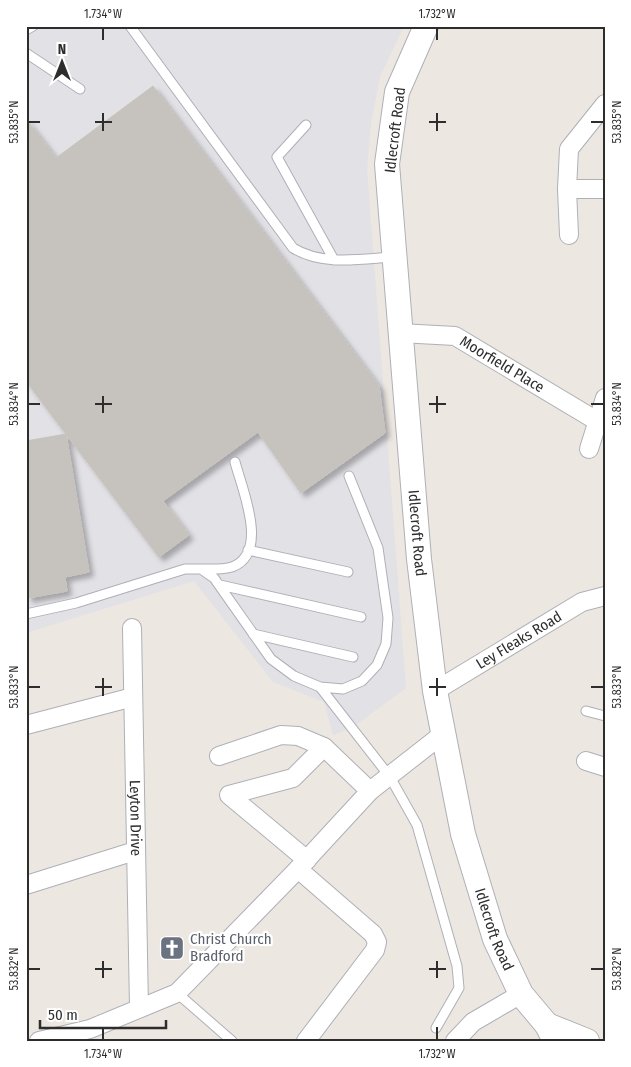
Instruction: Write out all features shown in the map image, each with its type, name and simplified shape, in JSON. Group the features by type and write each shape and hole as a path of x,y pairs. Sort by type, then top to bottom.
{"street":[{"name":"Idlecroft Road","path":"426,26 397,92 387,164 418,559 435,690 466,844 494,939 521,994 551,1033 564,1041"},
{"path":"569,235 568,149 605,104"},
{"path":"567,189 605,189"},
{"name":"Moorfield Place","path":"400,333 456,336 598,420"},
{"path":"589,448 605,398"},
{"name":"Ley Fleaks Road","path":"435,690 582,602 605,596"},
{"name":"Leyton Drive","path":"132,628 139,1008"},
{"path":"26,725 133,697"},
{"path":"40,1041 61,1038 90,1029 177,993 303,864 370,790 390,777 444,733"},
{"path":"219,756 281,735 298,736 324,747 370,790"},
{"path":"306,1041 375,950 377,942 373,934 303,864 230,795 293,778 324,747"},
{"path":"586,761 605,767"},
{"path":"26,884 135,851"},
{"path":"455,1041 473,1022 521,994"},
{"name":"Idlecroft Road","path":"551,1033 587,1041"}],"lane":[{"path":"26,30 32,26"},
{"path":"130,26 293,248 317,259 394,257"},
{"path":"26,53 80,89"},
{"path":"306,125 277,157 334,260"},
{"path":"26,614 76,603 185,568 222,569 234,566 248,550 253,540 252,525 235,462"},
{"path":"201,568 220,585 271,660 294,676 320,687 343,688 362,681 377,665 386,644 388,618 378,548 349,476"},
{"path":"248,550 348,572"},
{"path":"220,585 361,617"},
{"path":"253,634 353,658"},
{"path":"320,687 390,777 417,825 458,966 459,988 436,1028"},
{"path":"586,711 605,716"},
{"path":"177,993 232,1041"}],"shaded area":[{"path":"26,26 404,26 380,77 371,123 367,169 406,688 352,728 333,735 324,702 273,682 194,581 26,633"}],"building":[{"path":"153,86 379,386 385,433 301,493 258,432 163,501 189,535 159,557 26,381 26,119 56,158"},
{"path":"66,434 89,572 65,577 67,591 28,598 26,585 26,441"}],"place":[{"name":"Christ Church Bradford","path":"172,948"}]}
